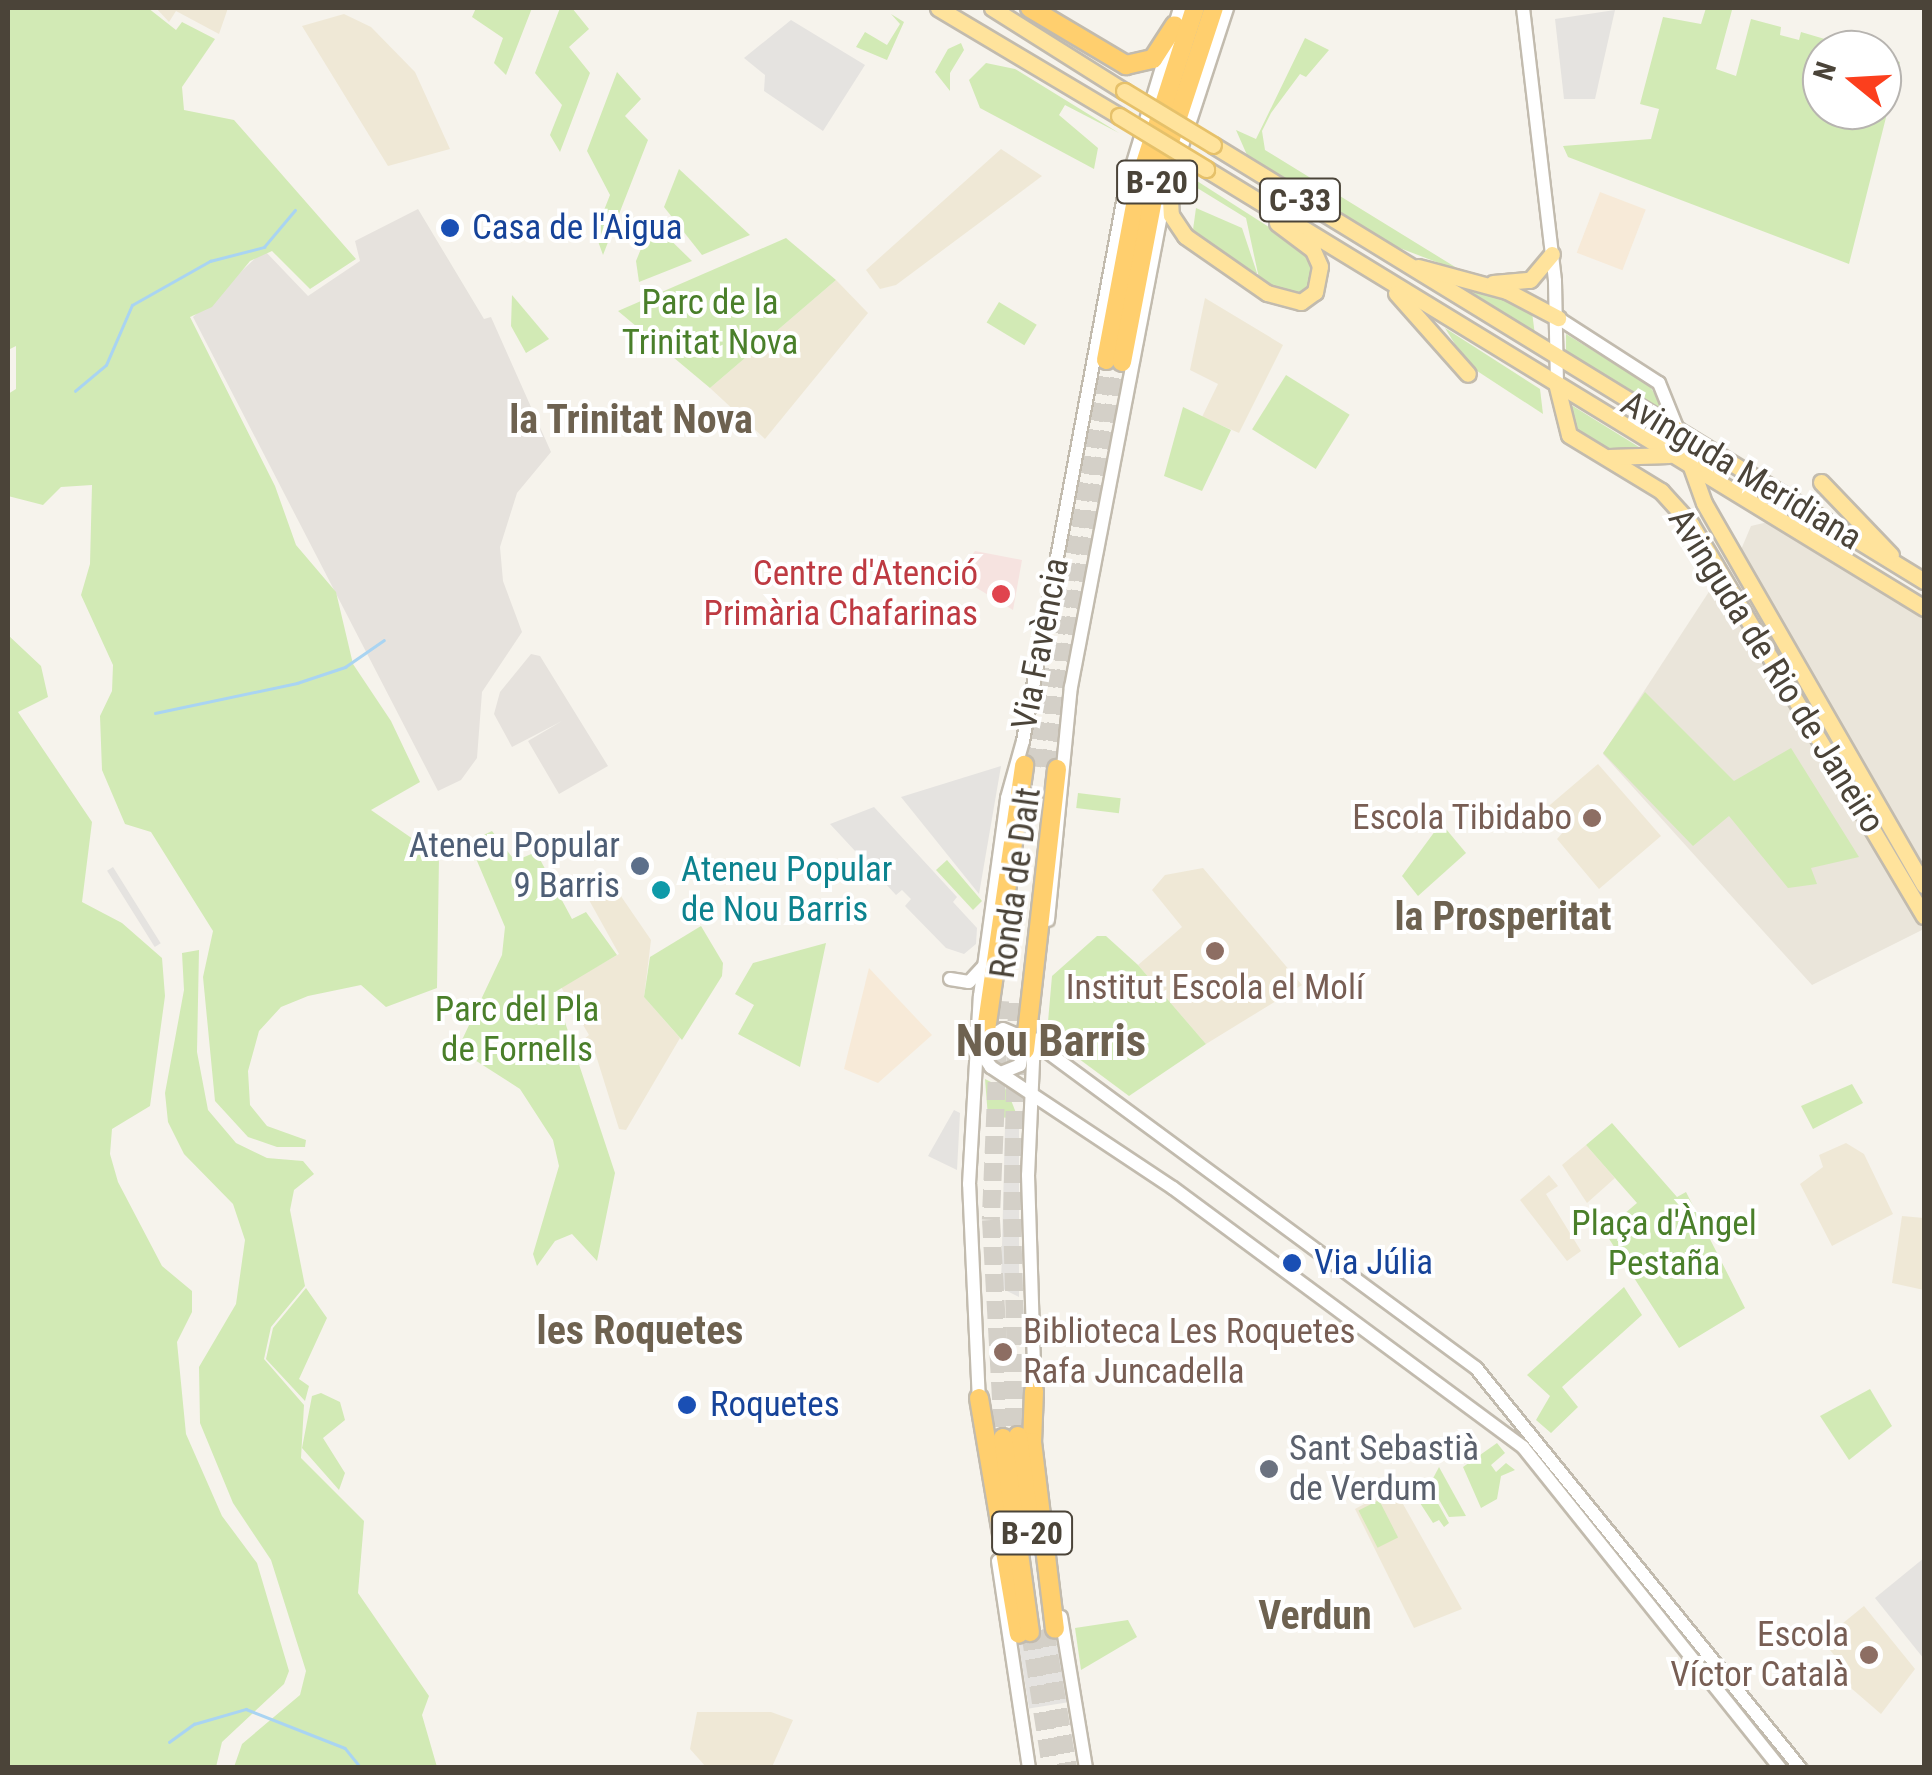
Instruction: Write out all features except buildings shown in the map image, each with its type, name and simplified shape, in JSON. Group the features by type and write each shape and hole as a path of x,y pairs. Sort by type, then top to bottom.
{"highway":[{"path":"1030,8 1130,66 1153,59 1178,16"},
{"name":"B-20","path":"1195,8 1140,179 1114,361 1156,184 1214,8"},
{"path":"1026,1044 1040,767"},
{"path":"984,1044 1040,767"},
{"name":"Ronda de Dalt","path":"1008,1002 1040,767"},
{"path":"1034,1391 1037,1631"},
{"path":"979,1398 1037,1631"},
{"name":"B-20","path":"1011,1437 1037,1631"}],"main road":[{"name":"Avinguda Meridiana","path":"938,8 1924,608"},
{"name":"Avinguda Meridiana","path":"992,8 1680,436 1924,581"},
{"path":"1169,180 1174,225 1190,240 1279,299 1310,298 1321,274 1313,250 1223,180"},
{"path":"1386,254 1507,291 1564,323"},
{"path":"1470,282 1530,280 1552,254"},
{"path":"1379,276 1468,374"},
{"name":"Avinguda de Rio de Janeiro","path":"1557,387 1569,435 1661,491 1691,524 1924,916"},
{"name":"Avinguda de Rio de Janeiro","path":"1680,436 1690,468 1731,552 1924,884"},
{"path":"1599,454 1644,460 1669,455"},
{"path":"1821,482 1900,566"}],"street":[{"name":"Via Favència","path":"1086,1768 1034,1391 1031,1085 1026,1044 1071,686 1169,180 1227,8"},
{"path":"1523,8 1564,323 1557,387"},
{"name":"Via Favència","path":"1029,1768 979,1398 968,1207 984,964 1007,798 1023,741 1126,186 1178,16"},
{"name":"Avinguda Meridiana","path":"1564,323 1667,392 1680,436"},
{"path":"950,979 969,982 984,964"},
{"path":"1780,1768 1523,1446 1031,1085 986,1063 984,1044 1003,1029 1026,1044 1487,1378 1800,1768"},
{"path":"1003,1072 1020,1065 1026,1044"},
{"path":"1029,1122 1039,1107 1055,1104"}],"shaded area":[{"path":"156,8 228,8 219,34 176,11 169,22"},
{"path":"1615,10 1595,99 1564,99 1555,19"},
{"path":"344,14 371,27 415,72 450,149 388,166 302,26"},
{"path":"791,20 865,65 823,131 764,91 765,75 744,58"},
{"path":"1001,149 1042,176 896,285 880,289 866,270"},
{"path":"1600,192 1646,210 1622,270 1577,253"},
{"path":"418,209 484,319 491,317 551,452 517,493 500,547 503,581 522,632 482,692 477,758 461,780 438,791 193,317 264,250 308,296 360,261 355,241"},
{"path":"836,280 868,313 765,439 710,388"},
{"path":"1205,298 1283,345 1239,433 1202,417 1218,384 1190,370"},
{"path":"1768,522 1924,619 1924,875 1740,552 1751,526"},
{"name":"Centre d'Atenció Primària Chafarinas","path":"975,551 1022,560 1013,610 957,576"},
{"path":"1723,586 1924,922 1922,930 1812,985 1603,754 1712,587"},
{"path":"531,654 540,656 608,766 559,794 528,741 562,721 512,747 494,714 500,692"},
{"name":"Escola Tibidabo","path":"1598,764 1661,836 1599,889 1557,839 1564,831 1558,825 1550,831 1537,816"},
{"path":"1001,766 979,894 901,797"},
{"path":"874,807 957,897 953,902 977,928 976,944 964,954 946,948 905,906 911,899 902,890 896,895 830,824"},
{"path":"113,867 161,943 155,947 107,871"},
{"name":"Institut Escola el Molí","path":"1203,868 1302,985 1206,1044 1138,965 1182,927 1152,890 1165,875"},
{"path":"614,886 651,940 644,997 680,1038 626,1130 619,1129 594,1049 583,1040 589,1035 561,987 619,954 589,900"},
{"path":"869,968 932,1035 878,1083 844,1069"},
{"path":"954,1110 960,1113 957,1170 928,1156"},
{"path":"1005,1126 1019,1128 1019,1297 1001,1288"},
{"path":"1846,1143 1864,1154 1893,1214 1832,1246 1800,1184 1823,1167 1819,1155"},
{"path":"1586,1145 1615,1178 1587,1203 1562,1165"},
{"path":"1549,1175 1558,1186 1546,1194 1581,1251 1567,1261 1520,1200"},
{"path":"1902,1216 1924,1218 1924,1290 1892,1283"},
{"path":"1394,1488 1462,1609 1414,1628 1355,1509"},
{"path":"1924,1558 1924,1659 1875,1598"},
{"name":"Escola Víctor Català","path":"1864,1606 1915,1669 1881,1714 1844,1682 1850,1675 1822,1640"},
{"path":"1058,1629 1070,1702 1029,1709 1018,1635"},
{"path":"697,1712 771,1712 793,1720 772,1767 706,1767 690,1749"}],"green space":[{"path":"8,8 148,8 176,30 182,22 215,39 182,87 184,110 234,120 356,259 310,289 272,251 250,261 212,307 190,317 275,486 296,545 336,592 353,664 391,721 420,782 371,810 439,857 437,988 386,1007 361,985 308,996 281,1007 259,1031 248,1071 250,1105 267,1126 306,1140 305,1147 277,1147 248,1137 215,1101 203,977 213,931 151,832 125,824 102,770 100,716 112,691 113,665 81,595 90,564 92,485 61,487 43,505 8,496 8,394 16,389 16,346 8,350"},
{"path":"476,8 532,8 506,75 494,63 503,38 472,17"},
{"path":"560,8 572,8 589,29 569,47 590,73 560,152 550,135 562,105 535,73"},
{"path":"1706,8 1732,10 1716,69 1736,76 1751,19 1781,27 1780,35 1799,40 1802,32 1802,130 1883,130 1849,264 1568,157 1563,146 1651,139 1659,109 1640,104 1663,17 1701,24"},
{"path":"891,14 904,22 887,60 856,47 865,32 887,45 900,24"},
{"path":"1305,38 1329,50 1306,77 1300,74 1271,113 1262,131 1265,150 1465,273 1384,242 1247,155 1236,130 1256,139"},
{"path":"961,43 964,50 950,73 950,91 935,72 948,49"},
{"path":"986,63 1015,69 1119,133 1065,105 1059,115 1098,148 1094,169 980,108 969,80"},
{"path":"617,72 641,99 625,116 648,140 603,255 595,233 610,195 587,151"},
{"path":"679,169 750,235 702,255 664,207"},
{"path":"1197,181 1294,243 1314,264 1314,284 1298,296 1260,283 1246,218 1194,186"},
{"path":"1196,208 1242,228 1257,273 1249,276 1192,237"},
{"path":"652,222 692,261 639,282 636,261"},
{"name":"Parc de la Trinitat Nova","path":"786,238 836,280 710,388 618,311"},
{"path":"1465,292 1496,293 1532,312 1535,335"},
{"path":"512,295 549,339 526,353 511,326"},
{"path":"999,302 1037,325 1024,345 987,323"},
{"path":"1445,328 1540,389 1543,414 1468,365"},
{"path":"1566,334 1649,385 1670,418 1566,353"},
{"path":"1286,375 1350,415 1316,469 1252,429"},
{"path":"1568,403 1647,452 1614,455 1577,434"},
{"path":"1183,407 1231,430 1202,491 1164,476"},
{"path":"8,635 41,666 48,697 18,712 92,822 82,902 122,923 162,958 165,996 150,1106 112,1129 110,1154 118,1182 162,1266 192,1291 192,1312 177,1342 186,1434 222,1516 257,1563 289,1671 284,1684 222,1742 216,1767 8,1767"},
{"path":"1645,692 1734,781 1791,748 1859,857 1811,868 1817,884 1788,888 1729,816 1693,846 1603,753"},
{"path":"1078,793 1121,798 1119,813 1076,808"},
{"path":"1441,823 1466,853 1418,896 1402,876"},
{"name":"Parc del Pla de Fornells","path":"492,831 515,861 536,852 572,919 586,912 617,955 555,992 615,1173 597,1261 572,1234 555,1241 537,1266 533,1254 559,1166 553,1140 520,1089 467,1055 462,1040 502,955 505,927 469,842"},
{"path":"947,860 982,901 973,910 936,870"},
{"path":"701,926 723,963 722,976 682,1040 644,997 650,957"},
{"path":"1097,936 1106,936 1138,965 1206,1044 1129,1096 1063,1047 1048,1022 1052,976"},
{"path":"826,943 800,1067 738,1034 754,1005 735,994 753,963"},
{"path":"199,950 197,1052 208,1110 236,1143 267,1158 303,1161 314,1174 294,1190 290,1210 305,1286 271,1327 264,1359 304,1405 301,1458 364,1521 358,1593 429,1696 422,1715 437,1767 234,1767 242,1744 300,1695 306,1671 271,1560 233,1503 200,1423 199,1367 236,1304 245,1240 233,1204 184,1154 168,1122 165,1093 184,990 182,953"},
{"path":"985,1079 1007,1090 1018,1118 988,1117"},
{"path":"1852,1084 1863,1103 1813,1129 1801,1106"},
{"name":"Plaça d'Àngel Pestaña","path":"1612,1123 1677,1197 1686,1192 1745,1308 1679,1348 1604,1231 1637,1203 1586,1145"},
{"path":"1624,1287 1642,1315 1562,1387 1578,1407 1551,1433 1536,1420 1550,1396 1527,1375"},
{"path":"306,1288 327,1318 299,1379 309,1386 305,1401 266,1359 273,1328"},
{"path":"1870,1389 1892,1426 1849,1460 1820,1416"},
{"path":"321,1393 340,1402 345,1420 323,1438 345,1473 339,1490 302,1448 312,1396"},
{"path":"1497,1443 1505,1453 1491,1465 1496,1472 1506,1463 1515,1470 1501,1476 1497,1499 1481,1508 1463,1467"},
{"path":"1439,1467 1466,1516 1449,1517 1430,1484"},
{"path":"1426,1482 1449,1523 1444,1527 1439,1520 1433,1523 1409,1486"},
{"path":"1379,1500 1398,1537 1378,1548 1359,1510"},
{"path":"1128,1620 1137,1637 1081,1670 1075,1628"}],"waterway":[{"path":"75,391 106,365 132,305 210,261 264,247 295,210"},
{"path":"155,713 297,683 345,667 384,640"},
{"path":"169,1742 194,1724 246,1709 345,1748 361,1768"}],"tunnel":[{"path":"1032,766 1106,360"},
{"path":"1048,768 1122,362"},
{"path":"1000,1001 991,1220 1003,1438"},
{"path":"1017,1003 1012,1219 1018,1436"},
{"path":"1045,1629 1068,1768"},
{"path":"1030,1632 1051,1768"}],"place":[{"name":"Casa de l'Aigua","path":"450,228"},
{"name":"Centre d'Atenció Primària Chafarinas","path":"1001,594"},
{"name":"Escola Tibidabo","path":"1592,818"},
{"name":"Ateneu Popular 9 Barris","path":"640,866"},
{"name":"Ateneu Popular de Nou Barris","path":"661,890"},
{"name":"Institut Escola el Molí","path":"1215,951"},
{"name":"Via Júlia","path":"1292,1263"},
{"name":"Biblioteca Les Roquetes Rafa Juncadella","path":"1003,1352"},
{"name":"Roquetes","path":"687,1405"},
{"name":"Sant Sebastià de Verdum","path":"1269,1469"},
{"name":"Escola Víctor Català","path":"1869,1655"}],"district":[{"name":"la Trinitat Nova","path":"631,420"},
{"name":"la Prosperitat","path":"1503,917"},
{"name":"Nou Barris","path":"1051,1041"},
{"name":"les Roquetes","path":"640,1331"},
{"name":"Verdun","path":"1315,1616"}]}
